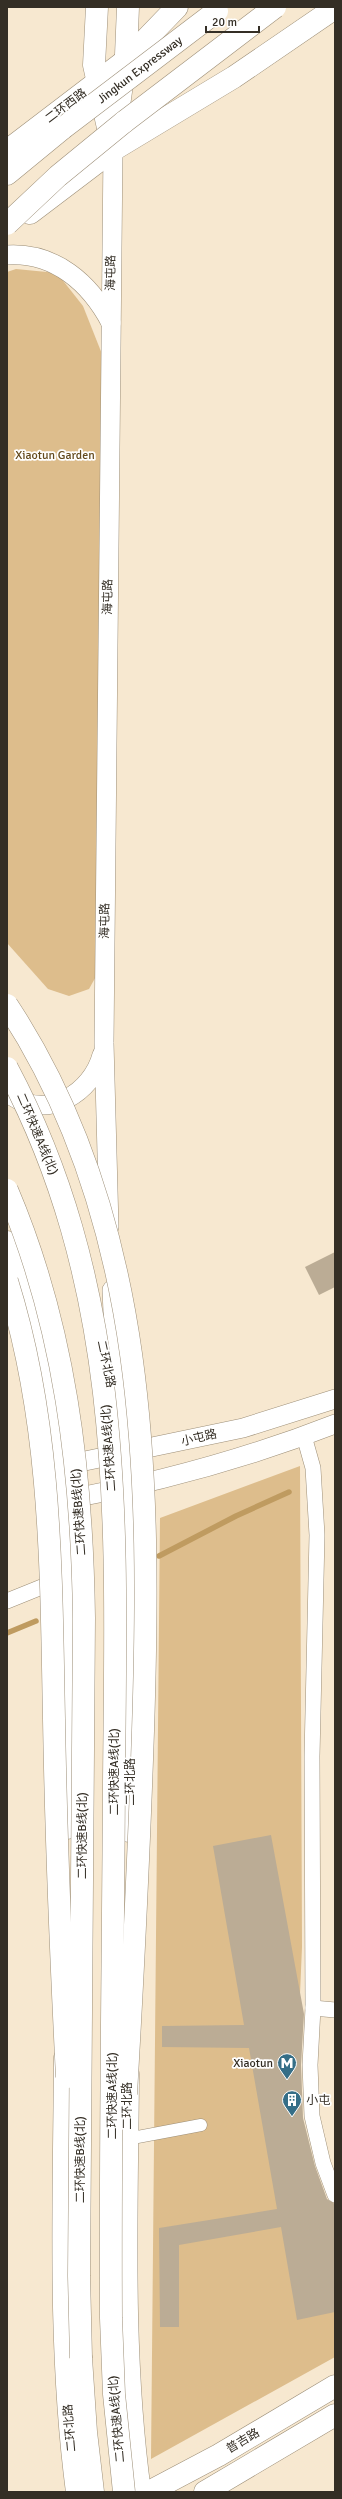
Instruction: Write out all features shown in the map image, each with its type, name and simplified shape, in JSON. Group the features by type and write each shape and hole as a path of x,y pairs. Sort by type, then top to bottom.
{"main road":[{"path":"97,7 94,65 112,150"},
{"path":"112,150 125,61 128,7"},
{"name":"二环西路","path":"7,151 125,61 178,7"},
{"path":"7,211 275,7"},
{"path":"7,230 112,150 239,73 335,8"},
{"name":"Jingkun Expressway","path":"7,172 217,12"},
{"path":"7,224 76,160 124,122"},
{"path":"7,1005 20,1025 56,1096 99,1206 115,1265 127,1326 142,1454 147,1564 143,1722 112,2357"},
{"name":"二环快速A线(北)","path":"7,1068 43,1144 69,1215 95,1325 108,1417 115,1564 112,2357 117,2430 124,2492"},
{"name":"二环北路","path":"7,1092 43,1164 74,1241 97,1322 121,1450 125,1488 131,1618 127,2139 128,2356 133,2428 140,2492"},
{"name":"二环快速B线(北)","path":"7,1190 29,1246 52,1324 69,1412 80,1509 84,1618 79,2276 81,2358 93,2492"},
{"name":"二环北路","path":"7,1242 36,1337 52,1414 60,1466 68,1576 64,2319 69,2426 77,2492"},
{"path":"7,1281 21,1332 38,1416 48,1511 58,1873 81,2358"},
{"name":"普吉路","path":"149,2492 220,2455 335,2386"},
{"name":"普吉路","path":"205,2492 335,2415"}],"street":[{"name":"海屯路","path":"104,1043 112,150"},
{"path":"7,255 33,257 64,269 91,291 111,323"},
{"path":"7,1092 17,1099 32,1104 49,1104 66,1100 82,1090 94,1075 101,1061 104,1043"},
{"path":"104,1043 111,1277 121,1450"},
{"name":"小屯路","path":"60,1466 121,1450 243,1428 335,1399"},
{"path":"63,1501 190,1472 304,1436 335,1424"},
{"path":"304,1436 313,1468 317,1535 312,1756 313,2008 310,2065 312,2116 323,2163 335,2196"},
{"path":"7,1601 68,1576"},
{"path":"313,2008 335,2010"},
{"path":"127,2139 201,2125"}],"green space":[{"name":"Xiaotun Garden","path":"16,269 57,273 83,306 102,354 99,971 89,989 69,996 48,989 7,943 7,272"},
{"path":"300,1466 302,1947 296,2088 314,2180 335,2225 335,2357 151,2459 160,1518"}],"building":[{"path":"335,1252 335,1287 319,1295 305,1267"},
{"name":"小屯","path":"271,1835 304,2014 301,2065 303,2118 315,2166 327,2199 335,2204 335,2312 297,2320 281,2227 179,2245 179,2327 160,2327 159,2228 277,2209 249,2048 162,2047 162,2026 244,2025 213,1846"}],"waterway":[{"path":"159,1556 236,1516 289,1492"},
{"path":"7,1633 36,1621"}],"place":[{"name":"Xiaotun","path":"287,2080"},
{"name":"小屯","path":"292,2117"}]}
